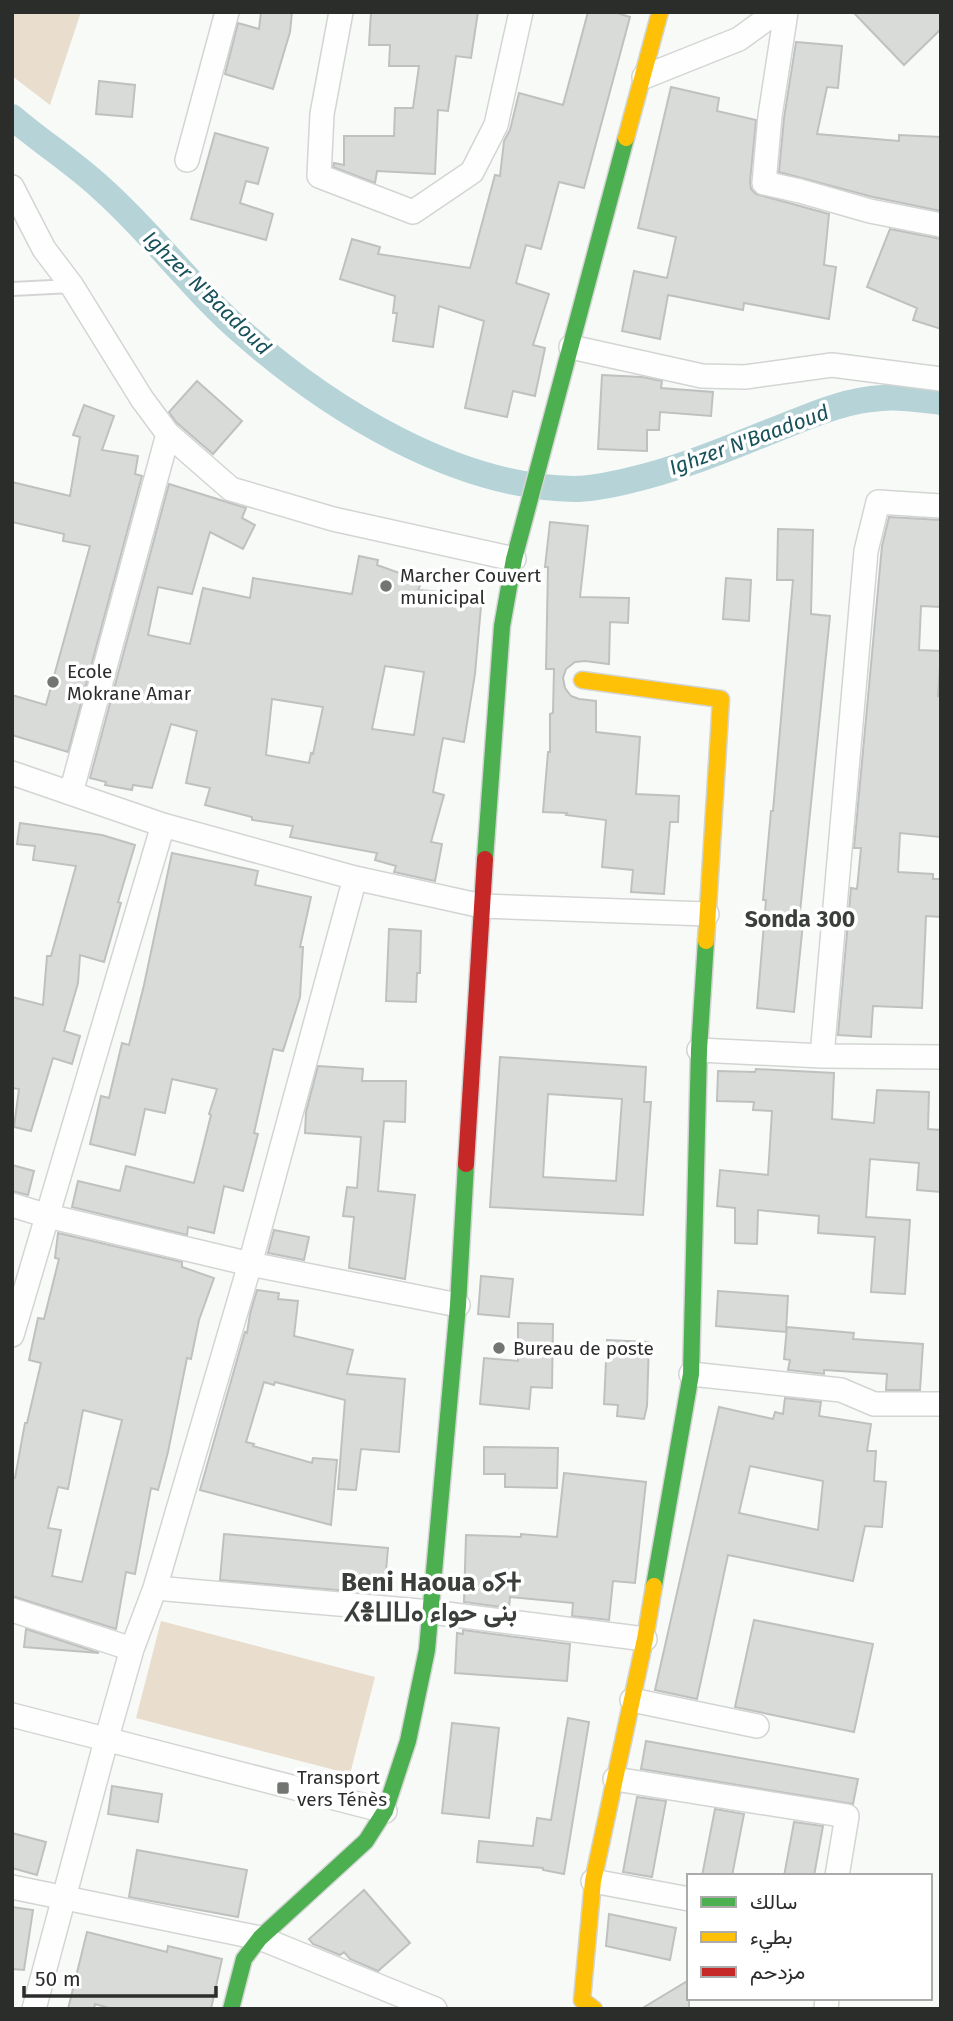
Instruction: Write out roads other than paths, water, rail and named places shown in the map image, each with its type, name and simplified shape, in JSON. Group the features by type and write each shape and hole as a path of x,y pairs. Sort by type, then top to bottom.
{"main road":[{"path":"231,2009 244,1959 260,1938 366,1841 385,1811 408,1741 428,1650 458,1305 502,626 517,549 660,12"},
{"path":"582,680 721,698 699,1050 691,1374 645,1639 593,1881 586,2006"}],"street":[{"path":"187,160 227,12"},
{"path":"341,12 322,114 319,176 413,212 472,172 496,125 521,12"},
{"path":"644,77 739,39 776,12"},
{"path":"786,12 764,183 870,211 941,225"},
{"path":"12,187 44,249 72,286 142,399 168,434 231,489 333,519 517,549"},
{"path":"571,347 702,376 745,376 832,365 941,379"},
{"path":"71,793 168,434"},
{"path":"822,1056 866,551 878,502 941,506"},
{"path":"12,773 163,825 355,878 482,906 707,914"},
{"path":"12,1335 163,825"},
{"path":"34,2009 132,1649 155,1588 250,1264 355,878"},
{"path":"699,1050 822,1056 941,1057"},
{"path":"12,1205 250,1264 458,1305"},
{"path":"691,1374 841,1390 874,1404 941,1404"},
{"path":"155,1588 431,1612 645,1639"},
{"path":"12,1610 132,1649"},
{"path":"632,1700 757,1726"},
{"path":"12,1715 385,1811"},
{"path":"615,1779 847,1816 837,1874"},
{"path":"593,1881 687,1899"},
{"path":"12,1887 260,1938 435,2009"}],"lane":[{"path":"12,289 72,286"}],"waterway":[{"name":"Ighzer N'Baadoud","path":"12,117 120,205 225,317 278,362 355,416 440,459 484,475 529,485 574,489 600,486 681,466 853,402 896,398 941,402"}],"place":[{"name":"Marcher Couvert municipal","path":"386,586"},
{"name":"Ecole Mokrane Amar","path":"53,682"},
{"name":"Bureau de poste","path":"499,1348"},
{"name":"Transport vers Ténès","path":"283,1788"}],"district":[{"name":"Sonda 300","path":"800,919"},
{"name":"Beni Haoua ⴰⵢⵜ ⵃⴻⵡⵡⴰ بنى حواء","path":"431,1597"}]}
